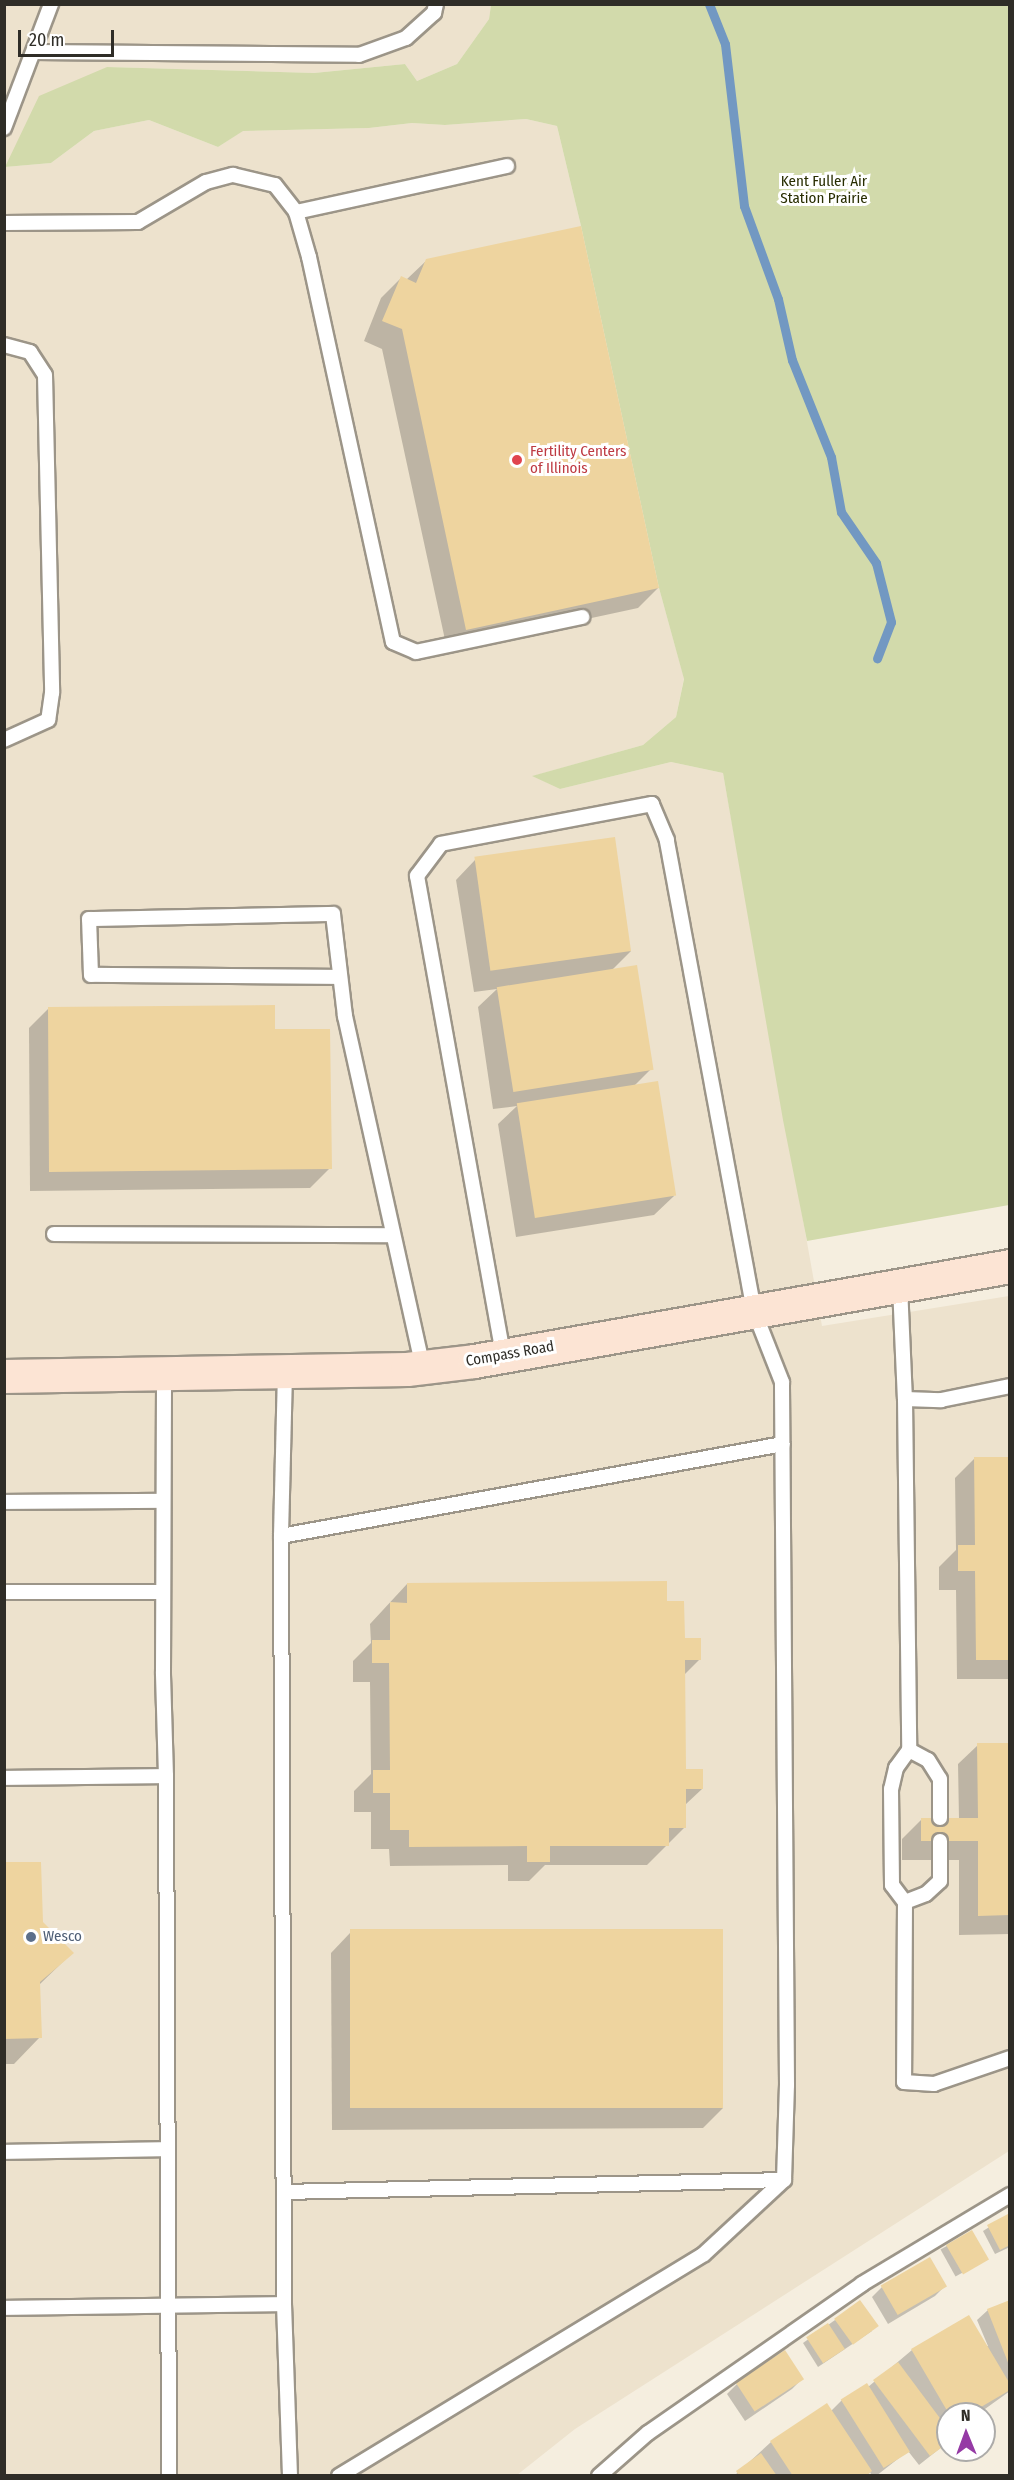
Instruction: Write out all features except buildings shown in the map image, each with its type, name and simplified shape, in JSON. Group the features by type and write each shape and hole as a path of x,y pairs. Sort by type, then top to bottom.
{"street":[{"name":"Compass Road","path":"4,1376 285,1372 423,1367 503,1356 1010,1266"}],"lane":[{"path":"4,128 51,4"},
{"path":"35,51 359,55 406,38 434,13 436,4"},
{"path":"296,212 507,166"},
{"path":"4,223 138,222 206,182 233,175 274,185 296,212 309,257 393,642 416,652 582,617"},
{"path":"4,345 30,352 45,375 52,693 48,720 4,740"},
{"path":"339,2475 704,2254 784,2181 788,2085 782,1382 754,1311 667,840 652,804 441,844 417,876 503,1356"},
{"path":"340,977 91,975 89,919 333,914 345,1016 423,1367"},
{"path":"54,1234 393,1234"},
{"path":"900,1286 905,1399 909,1750 896,1768 891,1789 892,1885 905,1902 904,2082 934,2084 1010,2058"},
{"path":"285,1372 281,1536 284,2304 290,2475"},
{"path":"164,1374 163,1592 169,2475"},
{"path":"905,1399 941,1400 1010,1386"},
{"path":"281,1536 783,1444"},
{"path":"4,1502 164,1501"},
{"path":"4,1592 163,1592"},
{"path":"909,1750 928,1760 940,1779 940,1818"},
{"path":"4,1778 166,1776"},
{"path":"905,1902 926,1894 940,1881 940,1841"},
{"path":"4,2152 168,2149"},
{"path":"284,2192 784,2181"},
{"path":"599,2475 648,2433 862,2284 1010,2195"},
{"path":"4,2308 284,2304"}],"shaded area":[{"path":"5,5 491,5 489,19 457,64 417,81 405,64 314,73 107,67 5,167"},
{"path":"526,119 557,126 581,226 659,588 684,678 676,717 643,745 533,776 560,789 671,762 723,773 822,1326 1009,1296 1009,2151 575,2429 517,2475 5,2476 5,167 51,163 94,131 149,120 218,147 242,131 369,128 412,123 445,125"}],"green space":[{"name":"Kent Fuller Air Station Prairie","path":"491,5 1009,5 1009,1205 807,1241 783,1120 723,773 671,762 560,789 532,776 643,745 676,717 684,679 659,588 581,226 557,126 526,119 445,125 412,123 369,128 243,131 218,147 149,120 94,131 51,163 5,167 39,96 107,67 314,73 405,64 417,81 457,64 489,19"}],"waterway":[{"path":"709,4 725,44 744,206 778,299 792,360 831,457 841,512 876,563 891,622 877,658"}],"place":[{"name":"Fertility Centers of Illinois","path":"517,460"},
{"name":"Wesco","path":"31,1937"}]}
